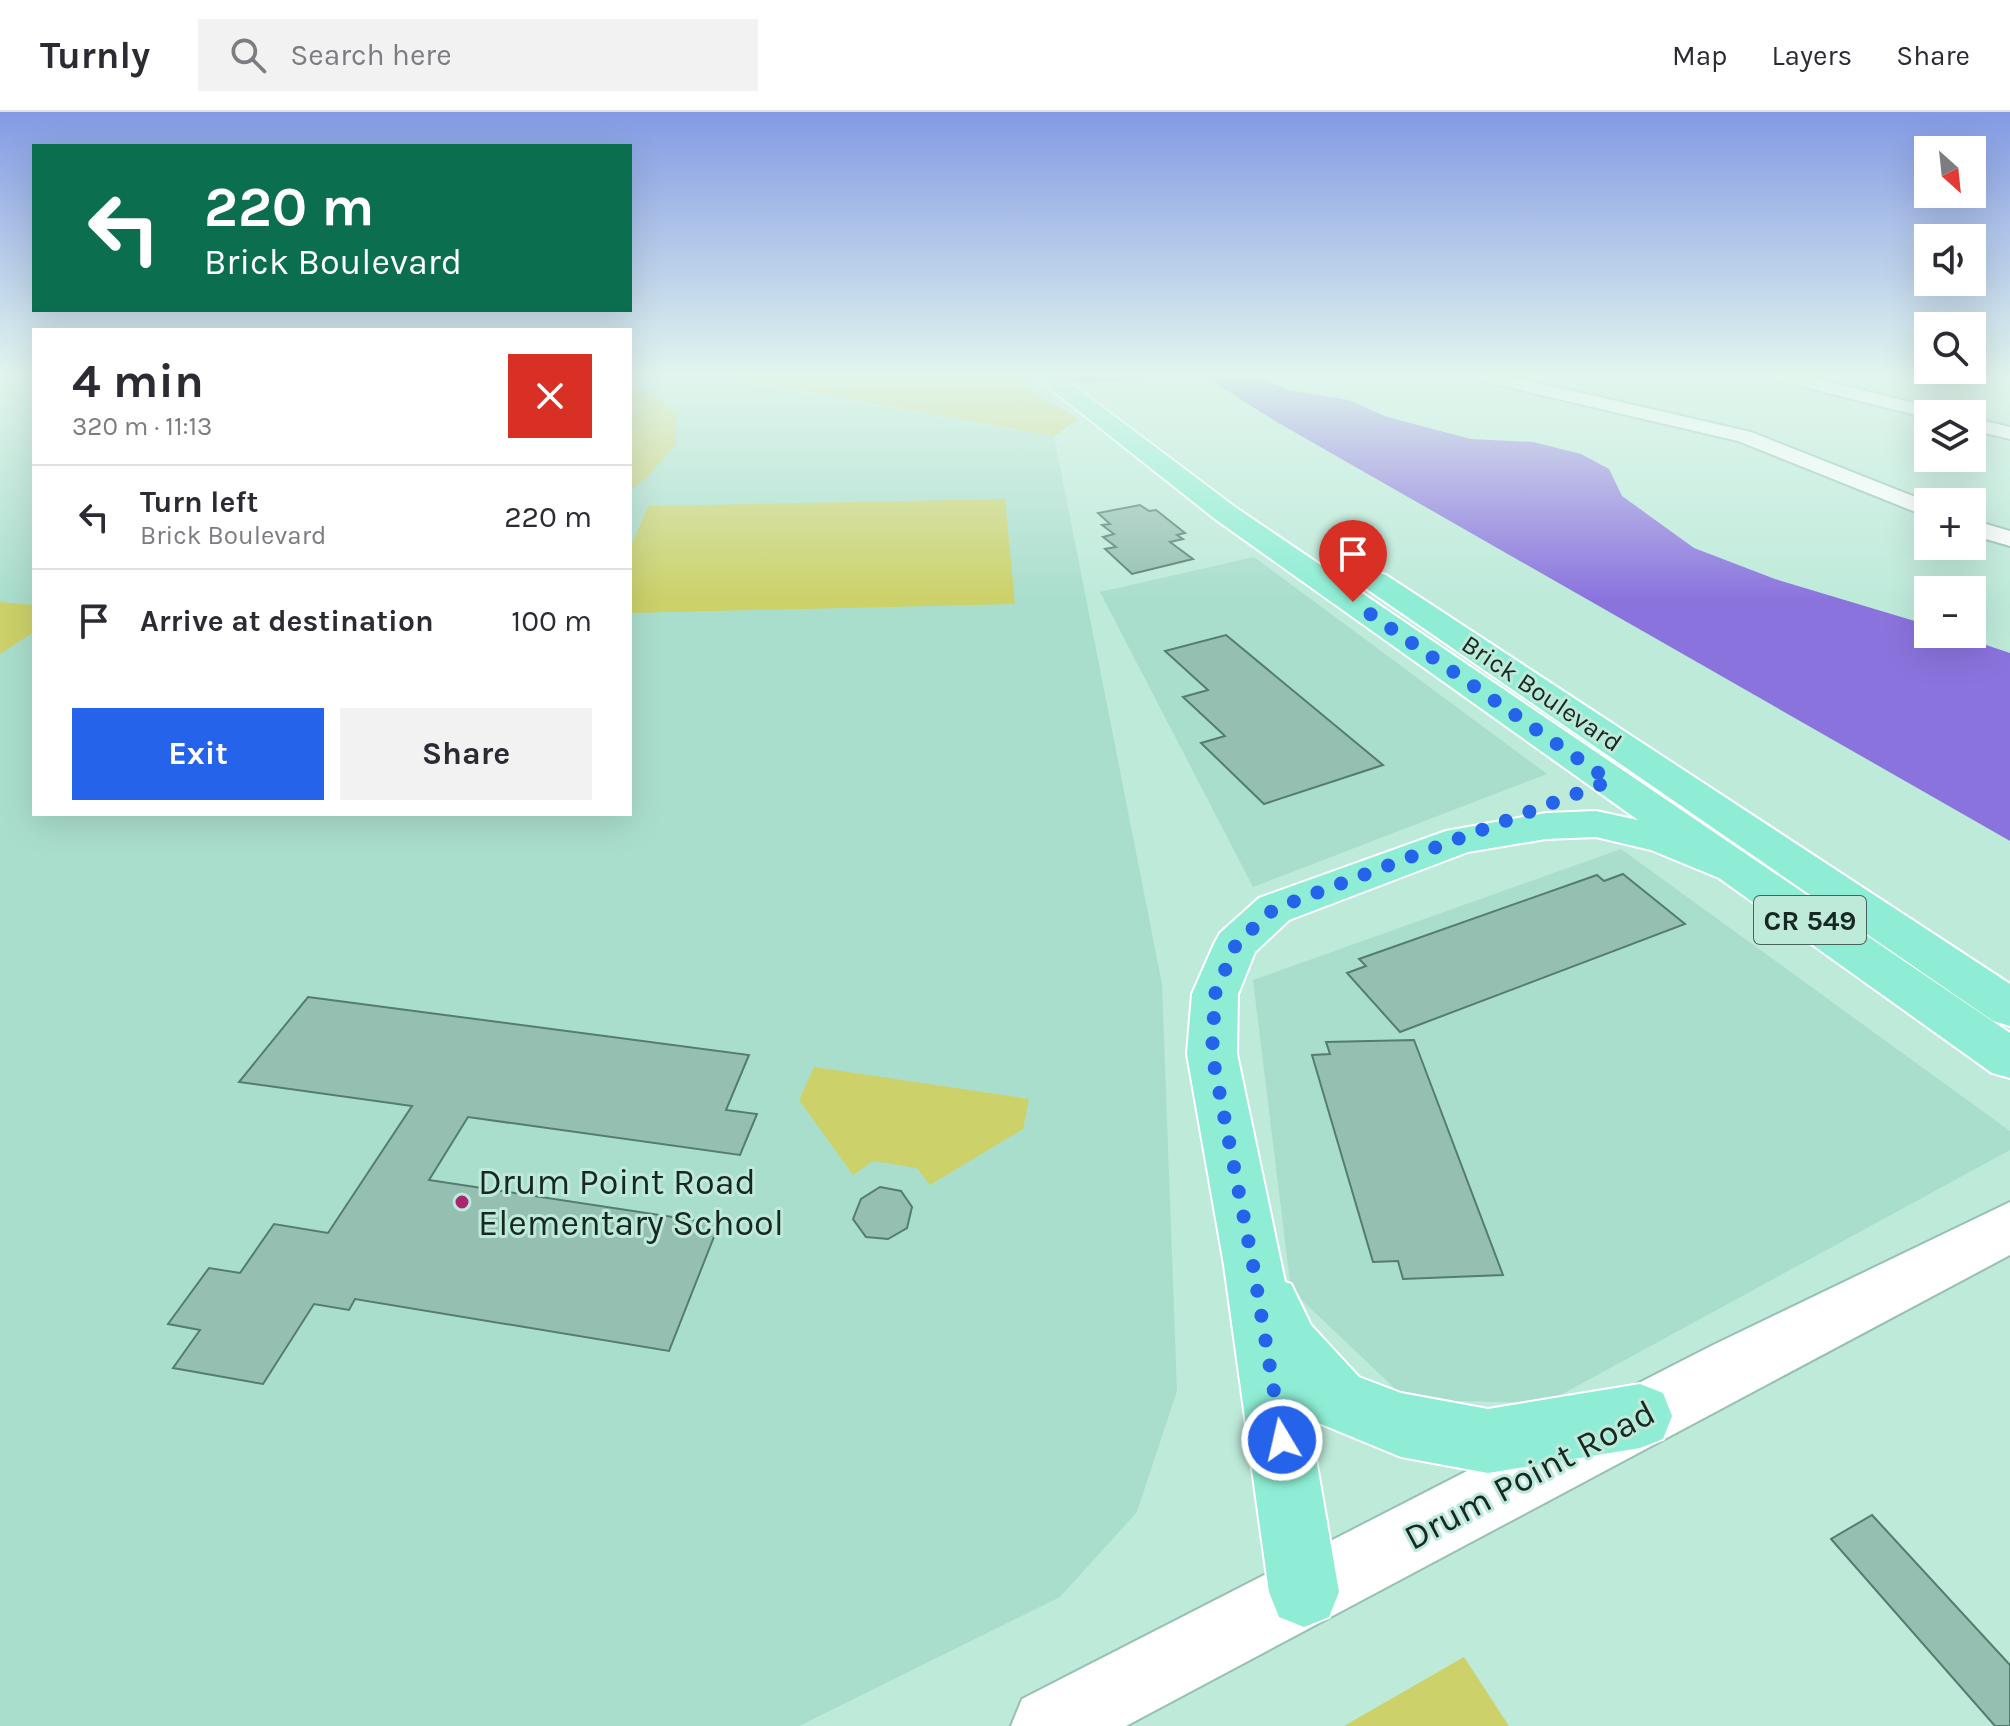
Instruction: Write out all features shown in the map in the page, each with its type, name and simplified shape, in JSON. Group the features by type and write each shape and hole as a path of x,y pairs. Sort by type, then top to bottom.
{"main road":[{"name":"Brick Boulevard","path":"1148,448 1225,513 1617,765 2010,1008"},
{"name":"Brick Boulevard","path":"1174,448 1274,512"},
{"name":"Brick Boulevard","path":"1351,565 1617,765 1741,871 2010,1059"},
{"path":"1304,1592 1253,1265 1212,1054 1215,994 1236,944 1274,909 1460,840 1617,765"},
{"path":"1460,840 1546,826 1596,824 1663,839 1741,871"},
{"path":"1253,1265 1289,1346 1338,1400 1401,1425 1488,1441 1640,1416"}],"street":[{"path":"1775,448 1914,504"},
{"path":"1986,531 2010,539"},
{"name":"Drum Point Road","path":"1049,1726 1640,1416 2010,1227"}],"shaded area":[{"path":"0,448 32,448 32,816 632,816 632,448 1056,448 1162,984 1177,1391 1137,1512 1060,1597 799,1726 0,1726"},
{"path":"1323,448 1558,448 1581,454 1609,469 1622,496 1694,548 1775,579 1914,621 1914,648 1986,648 1986,645 2010,653 2010,841"},
{"path":"1254,557 1547,774 1253,887 1100,592"},
{"path":"1621,849 2010,1131 2010,1150 1546,1403 1407,1400 1291,1290 1253,980"}],"green space":[{"path":"632,448 672,448 647,477 632,488"},
{"path":"1005,499 1015,604 632,613 632,543 648,506"},
{"path":"0,602 32,605 32,633 0,654"},
{"path":"814,1067 1029,1099 1023,1129 930,1185 917,1168 873,1161 853,1175 799,1100"},
{"path":"1464,1657 1509,1726 1344,1726"}],"building":[{"path":"1140,505 1149,511 1156,510 1185,533 1177,535 1183,539 1170,542 1193,559 1132,574 1105,549 1116,547 1103,537 1114,534 1102,525 1110,524 1098,513"},
{"path":"1226,635 1383,765 1264,804 1201,743 1225,736 1183,697 1208,690 1165,651"},
{"path":"1623,874 1685,924 1400,1032 1347,973 1366,966 1359,959 1597,875 1604,881"},
{"name":"Drum Point Road Elementary School","path":"308,997 749,1055 726,1110 757,1114 740,1155 468,1117 429,1180 719,1224 669,1351 355,1299 349,1310 314,1304 263,1384 173,1368 200,1330 168,1324 209,1268 240,1273 274,1224 328,1233 412,1106 239,1082"},
{"path":"1414,1040 1503,1275 1403,1279 1398,1261 1373,1262 1312,1055 1330,1054 1326,1042"},
{"path":"880,1187 901,1191 912,1207 907,1228 888,1239 866,1237 853,1219 861,1199"},
{"path":"1872,1515 2010,1665 2010,1726 1995,1726 1831,1539"}],"place":[{"name":"Drum Point Road Elementary School","path":"462,1202"}],"route":[{"path":"1282,1440 1253,1265 1212,1054 1215,994 1236,944 1274,909 1610,781 1353,602"}]}
